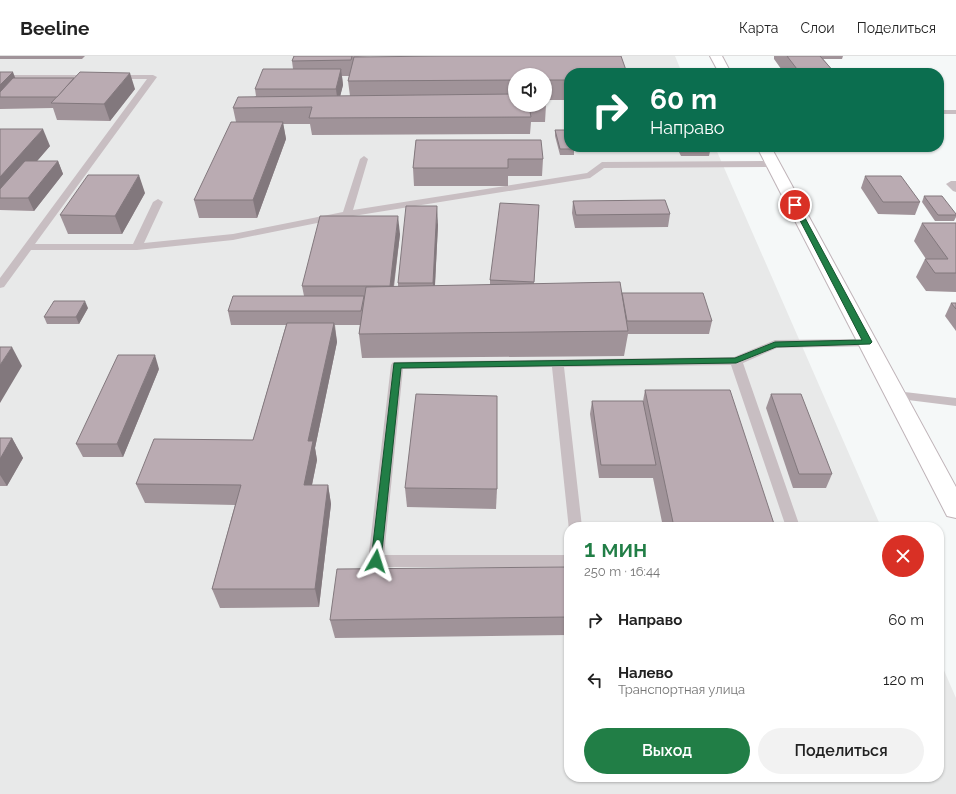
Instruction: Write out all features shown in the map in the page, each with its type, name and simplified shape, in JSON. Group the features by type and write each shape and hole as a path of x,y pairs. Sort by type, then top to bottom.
{"main road":[{"path":"716,56 722,68"},
{"path":"767,152 956,509"}],"lane":[{"path":"0,77 153,77 0,285"},
{"path":"944,112 956,112"},
{"path":"347,214 364,159"},
{"path":"28,247 137,247 233,237 347,214 590,175 602,164 773,164"},
{"path":"956,184 951,184 956,190"},
{"path":"137,247 158,202"},
{"path":"564,561 376,561 397,365 736,361 775,344 868,342"},
{"path":"736,361 791,522"},
{"path":"558,363 574,522"},
{"path":"896,395 956,402"}],"shaded area":[{"path":"0,56 675,56 680,68 564,68 564,152 717,152 879,522 564,522 564,782 944,782 944,670 956,698 956,794 0,794"}],"building":[{"path":"294,56 352,56 351,60 292,61"},
{"path":"621,56 625,68 564,68 564,80 552,80 552,68 508,68 508,80 348,81 354,57"},
{"path":"787,56 820,56 831,68 796,68"},
{"path":"263,69 341,69 336,89 255,89"},
{"path":"0,72 13,72 0,85"},
{"path":"80,72 130,73 104,104 51,103"},
{"path":"13,78 74,78 57,97 0,97 0,92"},
{"path":"508,94 508,112 530,112 531,117 309,118 312,107 233,108 238,97"},
{"path":"231,122 283,122 253,200 194,200"},
{"path":"0,129 43,129 0,177"},
{"path":"555,130 564,130 564,149 560,149"},
{"path":"416,140 541,140 543,159 508,159 508,168 413,168"},
{"path":"25,161 58,161 28,198 0,198 0,189"},
{"path":"88,175 139,175 115,216 60,215"},
{"path":"865,176 901,176 920,202 883,202"},
{"path":"924,196 942,196 956,215 938,215"},
{"path":"665,200 670,214 576,215 573,201"},
{"path":"500,203 539,205 534,282 490,280"},
{"path":"406,206 437,206 433,283 398,283"},
{"path":"320,216 398,216 390,286 302,286"},
{"path":"922,223 956,223 956,273 935,273 925,259 948,259"},
{"path":"620,282 628,331 359,334 366,287"},
{"path":"622,293 703,293 712,321 627,321"},
{"path":"233,296 364,296 361,311 228,311"},
{"path":"54,301 85,301 76,317 44,317"},
{"path":"951,303 956,303 956,309"},
{"path":"287,323 334,323 308,441 313,441 304,485 328,485 315,589 212,589 241,485 136,484 154,439 253,440"},
{"path":"0,347 12,347 0,365"},
{"path":"118,355 155,355 117,444 76,444"},
{"path":"645,390 730,390 773,522 673,522"},
{"path":"416,394 497,396 497,489 405,488"},
{"path":"771,394 801,394 832,474 799,474"},
{"path":"592,401 643,401 656,465 601,465"},
{"path":"0,438 12,438 0,459"},
{"path":"564,567 564,617 330,620 337,569"}],"route":[{"path":"376,561 397,365 736,361 775,344 868,342 795,205"}]}
